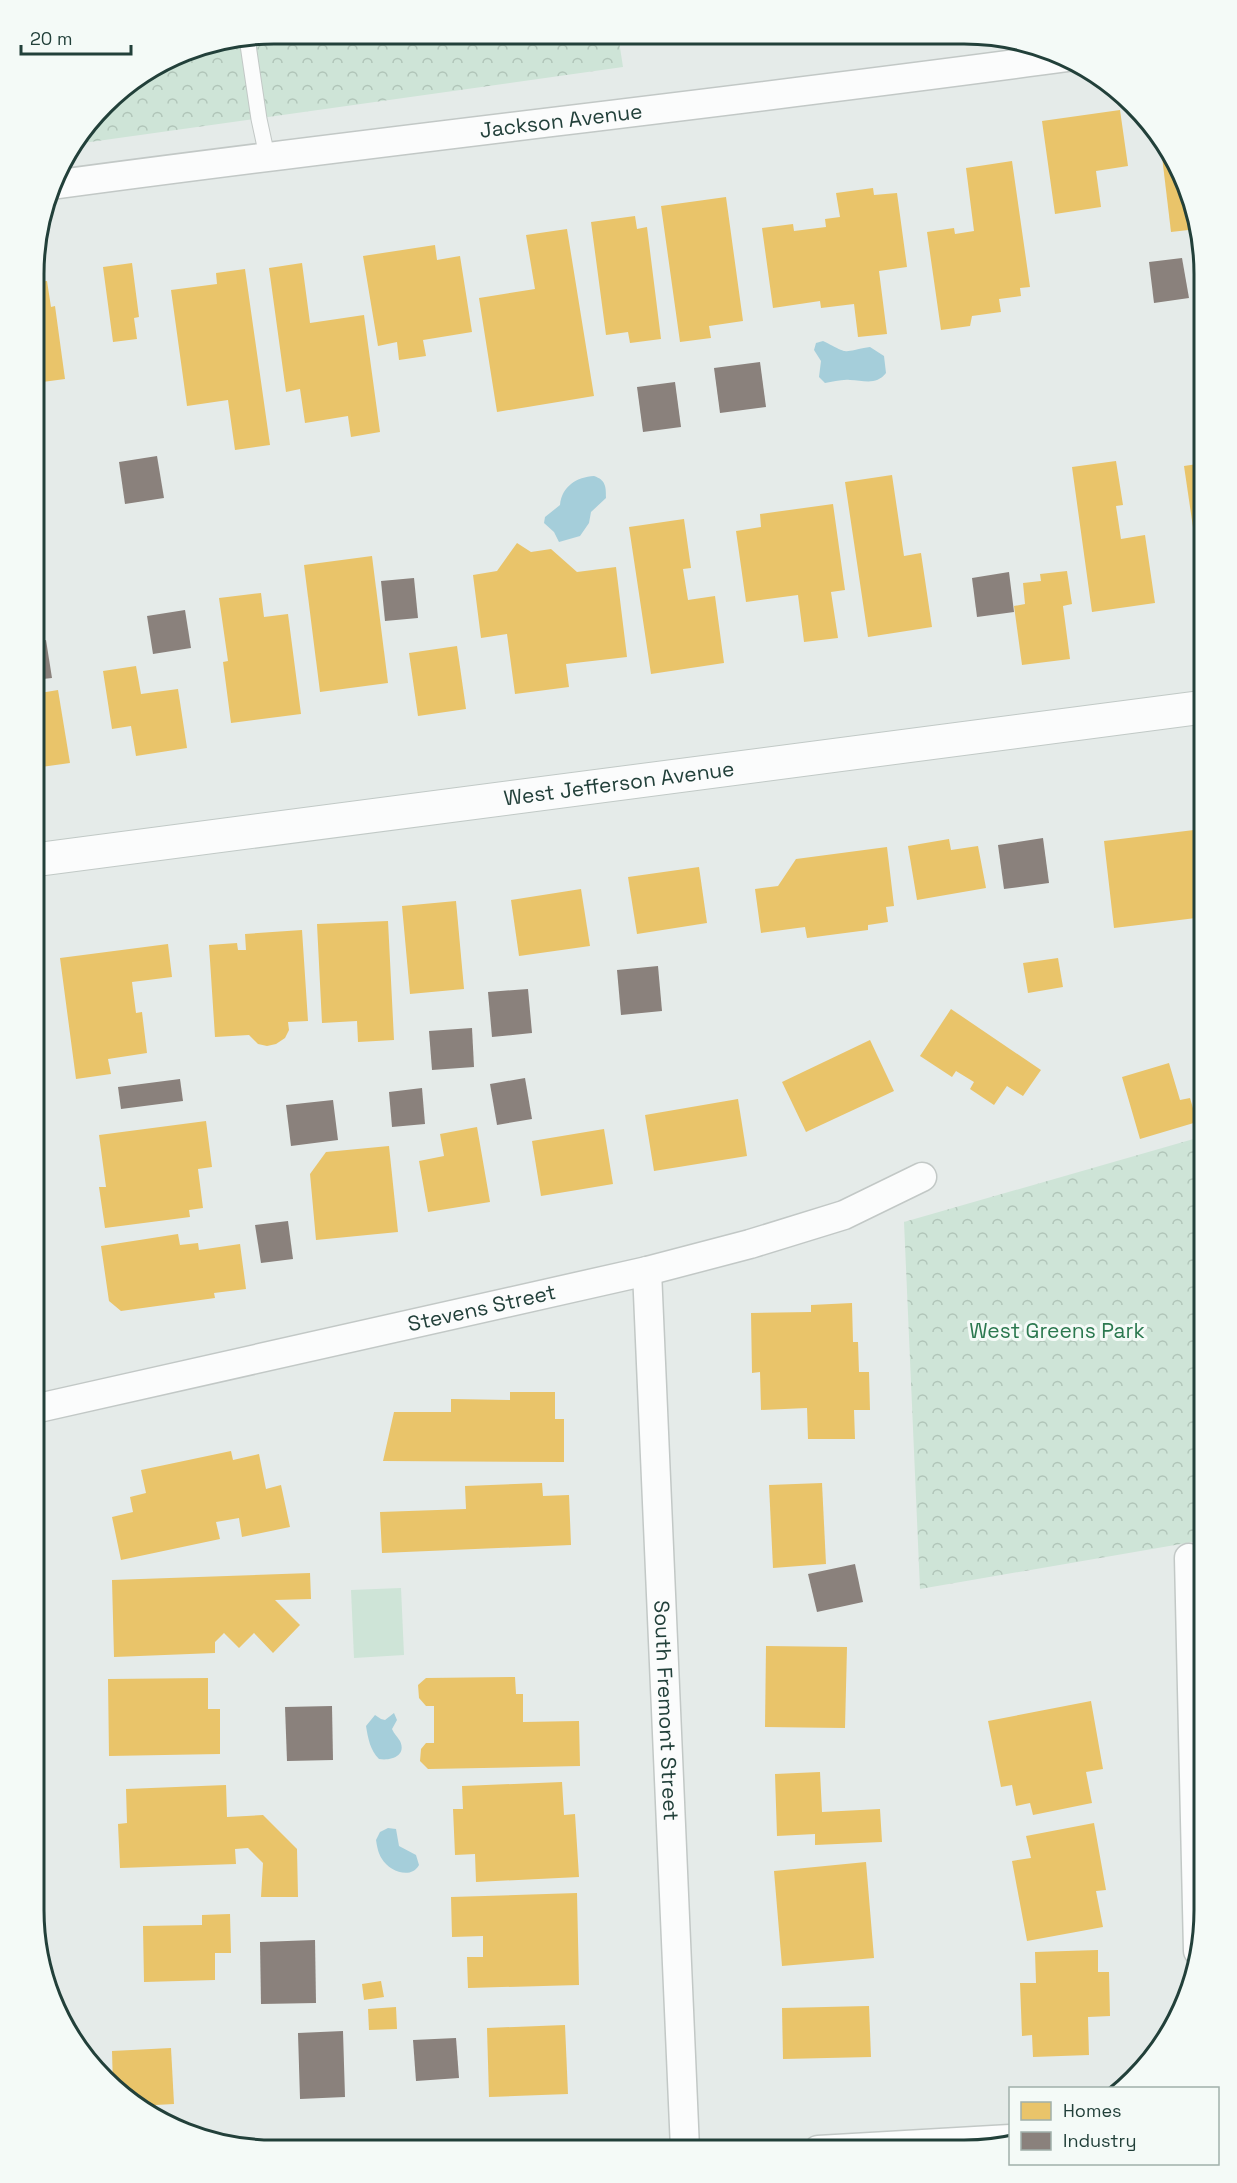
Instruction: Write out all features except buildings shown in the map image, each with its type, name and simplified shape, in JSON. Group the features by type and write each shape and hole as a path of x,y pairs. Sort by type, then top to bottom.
{"street":[{"name":"Jackson Avenue","path":"62,184 267,156 890,81 1048,60"},
{"name":"West Jefferson Avenue","path":"44,859 1194,708"},
{"name":"Stevens Street","path":"44,1407 647,1271 750,1244 844,1215 922,1177"},
{"name":"South Fremont Street","path":"647,1271 685,2140"},
{"path":"1189,1558 1194,1776"}],"lane":[{"path":"248,45 267,156"}],"green space":[{"path":"619,44 623,67 84,143 111,111 133,91 158,74 214,51 243,45"},
{"name":"West Greens Park","path":"1194,1139 1194,1542 920,1589 904,1222"},
{"path":"401,1588 404,1655 354,1658 351,1590"}],"water":[{"path":"823,341 846,351 870,347 884,356 886,373 874,381 844,380 825,383 819,377 821,361 814,350 816,343"},
{"path":"594,476 604,484 606,498 591,512 589,523 580,536 559,542 554,532 544,523 545,517 560,505 561,498 571,484 582,478"},
{"path":"394,1713 397,1720 392,1729 402,1746 400,1754 393,1758 379,1759 371,1748 366,1726 375,1715 385,1720"},
{"path":"388,1828 396,1829 399,1846 416,1855 419,1865 415,1870 400,1872 390,1867 382,1859 376,1840 380,1832"}]}
